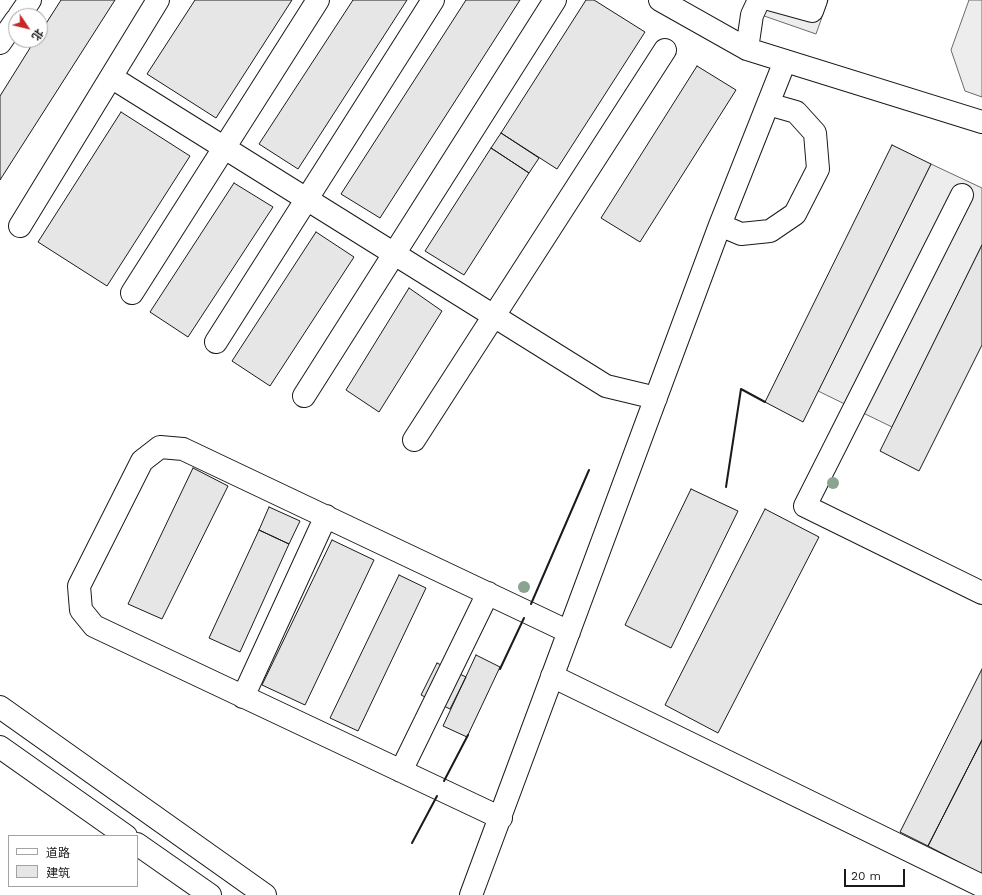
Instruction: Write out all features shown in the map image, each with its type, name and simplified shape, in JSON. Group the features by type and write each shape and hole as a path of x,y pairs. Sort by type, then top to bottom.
{"main road":[{"path":"20,226 158,0"},
{"path":"132,293 318,0"},
{"path":"216,342 433,0"},
{"path":"304,396 555,0"},
{"path":"660,0 747,49 982,122"},
{"path":"747,49 752,15 759,0"},
{"path":"772,0 812,11 816,0"},
{"path":"0,43 8,32"},
{"path":"414,440 665,50"},
{"path":"471,895 501,818 552,676 720,225 785,61"},
{"path":"111,77 606,386 656,398"},
{"path":"720,225 741,234 770,231 795,214 818,169 815,133 796,112 768,104"},
{"path":"962,195 805,506 982,593"},
{"path":"501,818 94,626 81,610 79,586 142,461 160,447 184,449 488,592 569,632"},
{"path":"243,697 326,516"},
{"path":"401,771 488,592"},
{"path":"552,676 982,886"},
{"path":"0,707 265,895"},
{"path":"0,747 125,835"},
{"path":"138,845 210,895"}],"shaded area":[{"path":"747,0 828,0 816,34 744,9"},
{"path":"969,0 982,0 982,97 965,91 951,50"},
{"path":"931,164 982,188 982,245 892,427 818,391"}],"building":[{"path":"61,0 115,0 0,180 0,96 30,48 48,48 48,20"},
{"path":"195,0 292,0 216,118 147,74"},
{"path":"353,0 407,0 298,169 259,144"},
{"path":"466,0 520,0 380,218 341,194"},
{"path":"586,0 594,0 645,32 557,169 501,133"},
{"path":"697,66 736,90 640,242 601,218"},
{"path":"121,112 190,156 107,286 38,242"},
{"path":"501,133 539,158 529,173 491,148"},
{"path":"892,145 931,164 803,422 765,402"},
{"path":"491,148 529,173 464,275 425,251"},
{"path":"234,183 273,207 188,337 150,312"},
{"path":"316,232 354,257 270,386 232,361"},
{"path":"982,245 982,345 919,471 880,451"},
{"path":"409,288 442,311 379,412 346,390"},
{"path":"193,468 228,486 162,619 128,604"},
{"path":"691,489 738,511 671,648 625,625"},
{"path":"269,507 300,521 289,544 259,530"},
{"path":"765,509 819,537 718,733 665,705"},
{"path":"259,530 289,544 240,652 209,638"},
{"path":"332,540 374,560 305,705 262,685"},
{"path":"399,575 426,588 358,731 330,718"},
{"path":"476,655 500,667 467,737 443,726"},
{"path":"437,663 466,677 450,709 421,695"},
{"path":"982,669 982,740 928,846 900,832"},
{"path":"982,740 982,874 928,846"}],"wall":[{"path":"726,487 741,389 765,402"},
{"path":"531,604 589,470"},
{"path":"500,669 524,618"},
{"path":"444,781 468,735"},
{"path":"412,843 437,796"}]}
